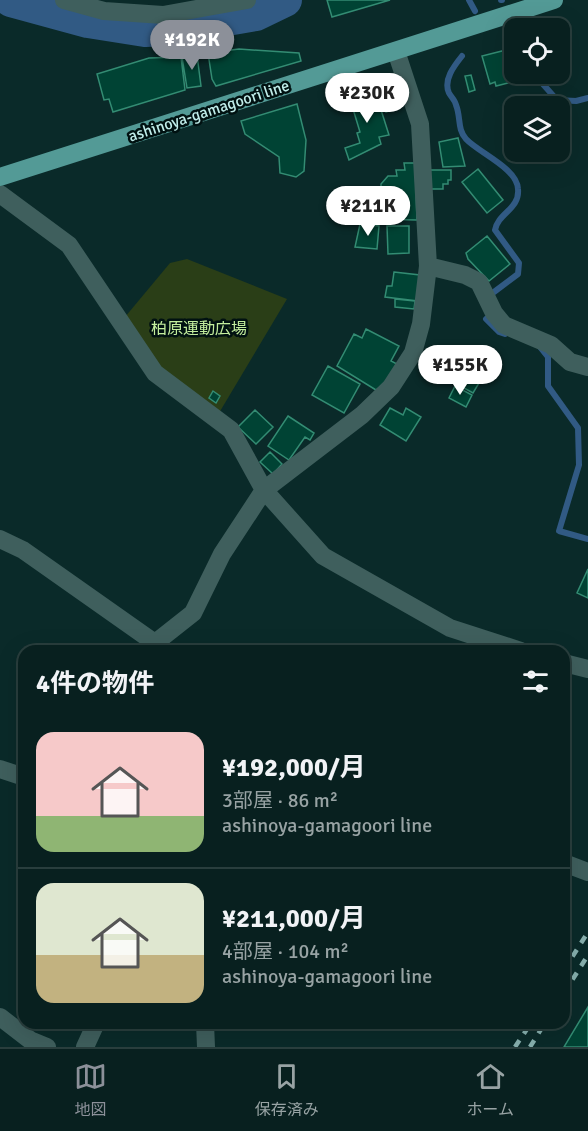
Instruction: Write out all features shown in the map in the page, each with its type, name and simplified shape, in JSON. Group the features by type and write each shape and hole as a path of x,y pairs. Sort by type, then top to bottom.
{"main road":[{"name":"ashinoya-gamagoori line","path":"0,177 554,0"}],"street":[{"path":"64,0 104,11 163,15 247,0"},
{"path":"159,645 193,613 222,554 264,490 362,415 391,387 413,353 421,324 428,266 420,124 396,51"},
{"path":"0,194 69,245 155,373 231,430 264,490 323,556 450,628 502,645"},
{"path":"428,266 465,274 479,282 494,313 504,325 551,345 570,362 588,367"},
{"path":"0,538 23,550 154,645"},
{"path":"570,664 588,669"},
{"path":"0,769 18,775"},
{"path":"570,865 588,872"},
{"path":"0,1017 30,1040 47,1047"},
{"path":"85,1047 93,1029"},
{"path":"205,1029 206,1047"}],"green space":[{"name":"柏原運動広場","path":"187,259 287,299 216,418 155,373 125,317 170,263"}],"building":[{"path":"327,0 390,0 332,17"},
{"path":"239,49 299,53 301,61 216,86 212,79 208,53"},
{"path":"504,50 504,84 496,86 495,82 490,84 482,56"},
{"path":"197,55 201,86 187,88 182,57"},
{"path":"181,57 185,90 113,112 109,99 104,100 97,74 149,58"},
{"path":"471,75 475,90 469,92 465,76"},
{"path":"398,83 403,101 400,102 401,107 386,112 379,89"},
{"path":"375,91 389,135 379,137 381,144 349,160 345,148 360,143 357,133 360,132 350,99"},
{"path":"297,104 306,140 304,171 296,177 280,173 279,157 245,134 241,121"},
{"path":"458,138 465,166 443,167 439,142"},
{"path":"404,163 415,163 417,220 368,219 367,190 381,189 381,184 388,176 397,176 396,170 405,170"},
{"path":"478,169 503,200 487,213 462,182"},
{"path":"430,170 451,170 451,180 448,180 448,184 443,184 443,189 430,189"},
{"path":"358,195 363,201 355,207 350,200"},
{"path":"360,224 379,226 377,249 355,247"},
{"path":"387,226 409,226 409,253 388,254"},
{"path":"487,236 510,264 489,281 468,259 466,253"},
{"path":"394,272 420,275 418,301 385,297 387,286 392,286"},
{"path":"395,299 415,301 414,309 395,307"},
{"path":"366,329 399,346 391,361 397,364 387,382 376,390 337,366 354,334 362,338"},
{"path":"468,364 479,369 477,374 466,370"},
{"path":"328,366 360,384 344,413 312,395"},
{"path":"461,373 479,383 473,393 455,383"},
{"path":"455,386 472,395 466,407 449,398"},
{"path":"213,391 220,396 216,403 209,398"},
{"path":"390,408 403,415 406,408 421,417 406,441 380,425"},
{"path":"255,410 273,427 256,444 238,427"},
{"path":"288,416 314,433 310,440 305,437 289,460 268,446"},
{"path":"270,452 282,464 273,474 260,462"},
{"path":"588,569 588,598 577,593"},
{"path":"588,1007 588,1047 564,1047"}],"waterway":[{"path":"11,0 88,21 145,30 169,29 256,14 285,0"},
{"path":"469,0 475,11"},
{"path":"462,56 450,73 447,83 449,93 455,102 461,131 466,139 511,174 518,189 516,201 500,219 495,230 519,263 518,274 494,292"},
{"path":"543,84 557,100 576,101 588,98"},
{"path":"486,319 499,332 505,334"},
{"path":"540,347 548,357 548,386 578,428 579,465 559,531 588,539"}],"railway":[{"path":"570,960 588,932"},
{"path":"570,984 588,955"},
{"path":"515,1047 527,1029"},
{"path":"530,1047 541,1029"}]}
